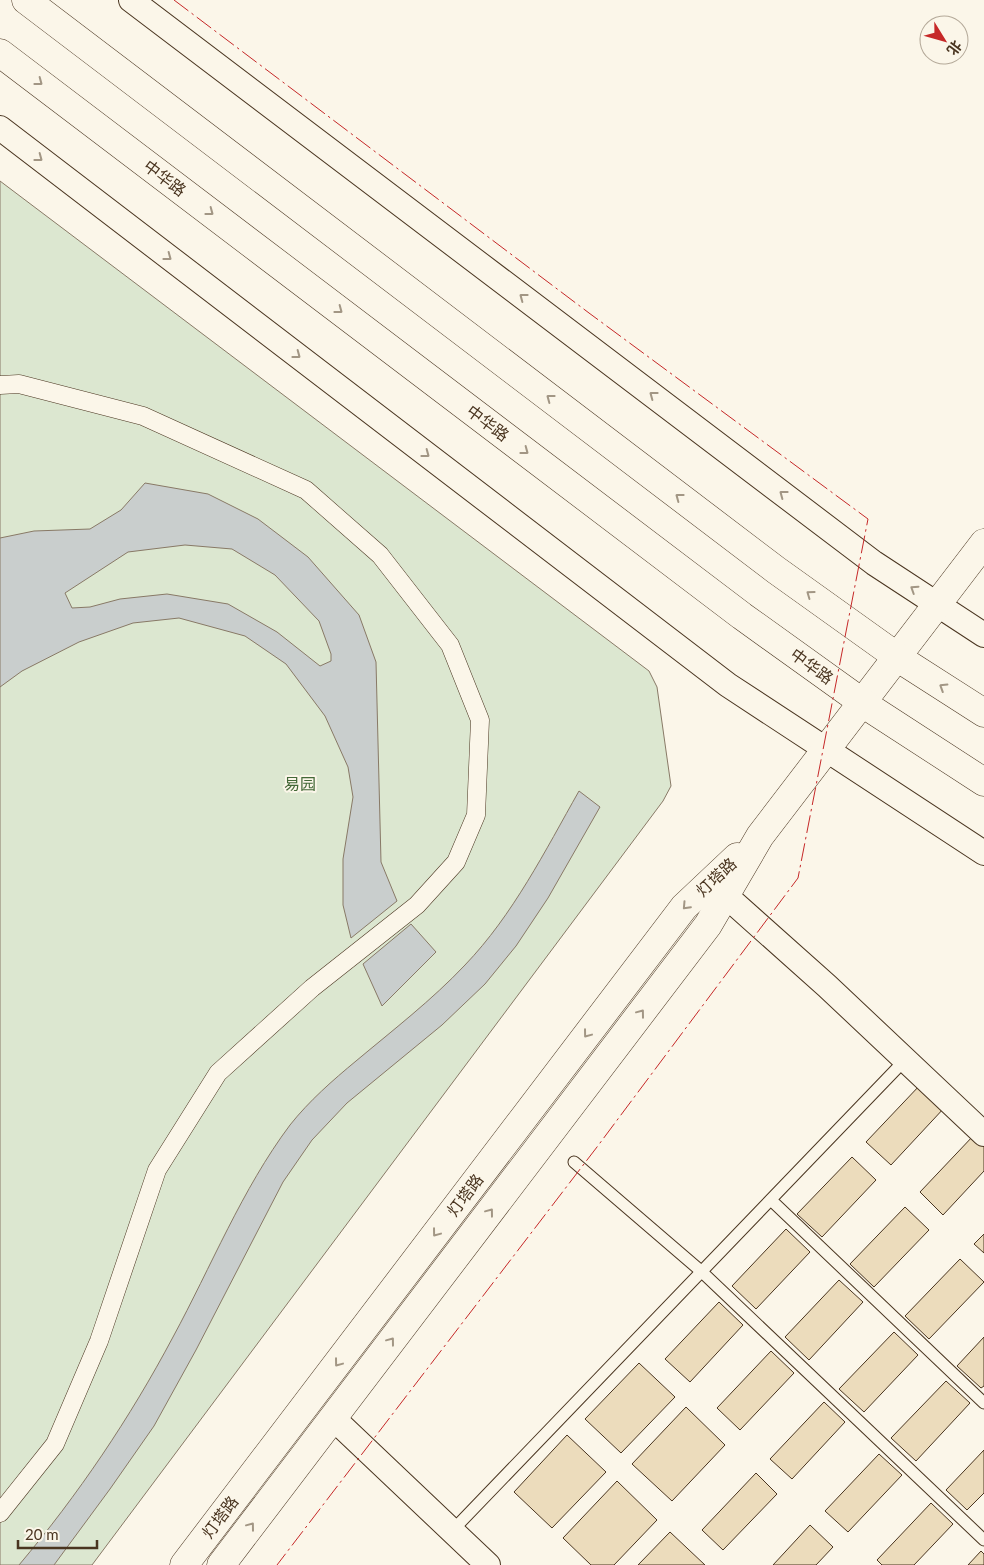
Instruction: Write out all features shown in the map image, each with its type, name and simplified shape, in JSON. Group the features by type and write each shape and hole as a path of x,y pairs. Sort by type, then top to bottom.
{"main road":[{"path":"26,0 776,570 897,657 984,713"},
{"name":"中华路","path":"0,52 742,616 862,702 984,782"},
{"name":"灯塔路","path":"221,1565 708,925 760,836 984,544"},
{"name":"灯塔路","path":"184,1565 684,907 760,836"}],"street":[{"path":"131,0 874,563 984,635"},
{"path":"0,128 728,685 984,853"},
{"path":"0,385 20,384 143,416 306,490 380,555 450,645 480,720 476,815 456,862 417,904 312,988 218,1073 157,1170 99,1341 55,1444 0,1513"},
{"path":"725,895 827,986 984,1134"},
{"path":"333,1418 488,1565"}],"lane":[{"path":"452,1531 906,1060"},
{"path":"574,1162 702,1272 984,1540"},
{"path":"771,1200 984,1403"}],"green space":[{"name":"易园","path":"0,181 649,671 657,687 671,786 663,801 92,1565 0,1565"}],"shaded area":[{"path":"145,483 208,494 258,519 308,557 359,615 376,662 381,862 397,901 351,938 343,905 343,859 353,797 348,767 325,716 286,664 245,636 179,618 133,623 79,642 22,671 0,687 0,538 34,531 90,529 121,510","holes":["185,545 232,549 275,575 319,621 331,654 331,661 320,666 277,632 228,604 167,594 120,599 90,607 72,608 65,593 128,552"]},
{"path":"579,791 600,807 548,898 516,946 485,984 442,1025 347,1103 312,1140 283,1182 196,1350 154,1426 54,1565 19,1565 62,1511 102,1455 139,1397 173,1337 242,1202 257,1175 290,1125 330,1083 439,990 482,946 527,882"},
{"path":"411,924 436,952 382,1006 363,964"}],"building":[{"path":"921,1084 945,1107 891,1165 866,1142"},
{"path":"974,1135 984,1145 984,1171 943,1215 920,1192"},
{"path":"852,1157 876,1180 822,1237 797,1214"},
{"path":"905,1207 929,1230 874,1287 850,1264"},
{"path":"786,1229 810,1252 756,1309 732,1286"},
{"path":"984,1234 984,1253 974,1244"},
{"path":"960,1259 984,1282 929,1339 905,1316"},
{"path":"839,1280 863,1302 809,1360 785,1337"},
{"path":"719,1302 743,1325 690,1382 665,1359"},
{"path":"894,1332 918,1355 864,1412 839,1389"},
{"path":"984,1337 984,1386 981,1388 957,1366"},
{"path":"771,1351 794,1373 740,1430 717,1408"},
{"path":"639,1363 675,1397 621,1453 585,1419"},
{"path":"946,1381 970,1403 916,1461 891,1438"},
{"path":"824,1402 845,1422 792,1479 770,1459"},
{"path":"686,1407 725,1445 672,1501 632,1464"},
{"path":"567,1435 606,1472 552,1528 514,1492"},
{"path":"984,1450 984,1493 967,1510 946,1490"},
{"path":"879,1454 902,1475 848,1532 825,1511"},
{"path":"756,1473 777,1494 723,1550 702,1530"},
{"path":"617,1481 657,1520 614,1565 591,1565 563,1538"},
{"path":"931,1503 953,1524 914,1565 882,1565 877,1560"},
{"path":"810,1525 833,1547 816,1565 773,1565"},
{"path":"670,1532 705,1565 638,1565"},
{"path":"981,1551 984,1554 984,1565 968,1565"}],"power":[{"path":"174,0 589,313 868,519 798,878 597,1147 277,1565"}]}
